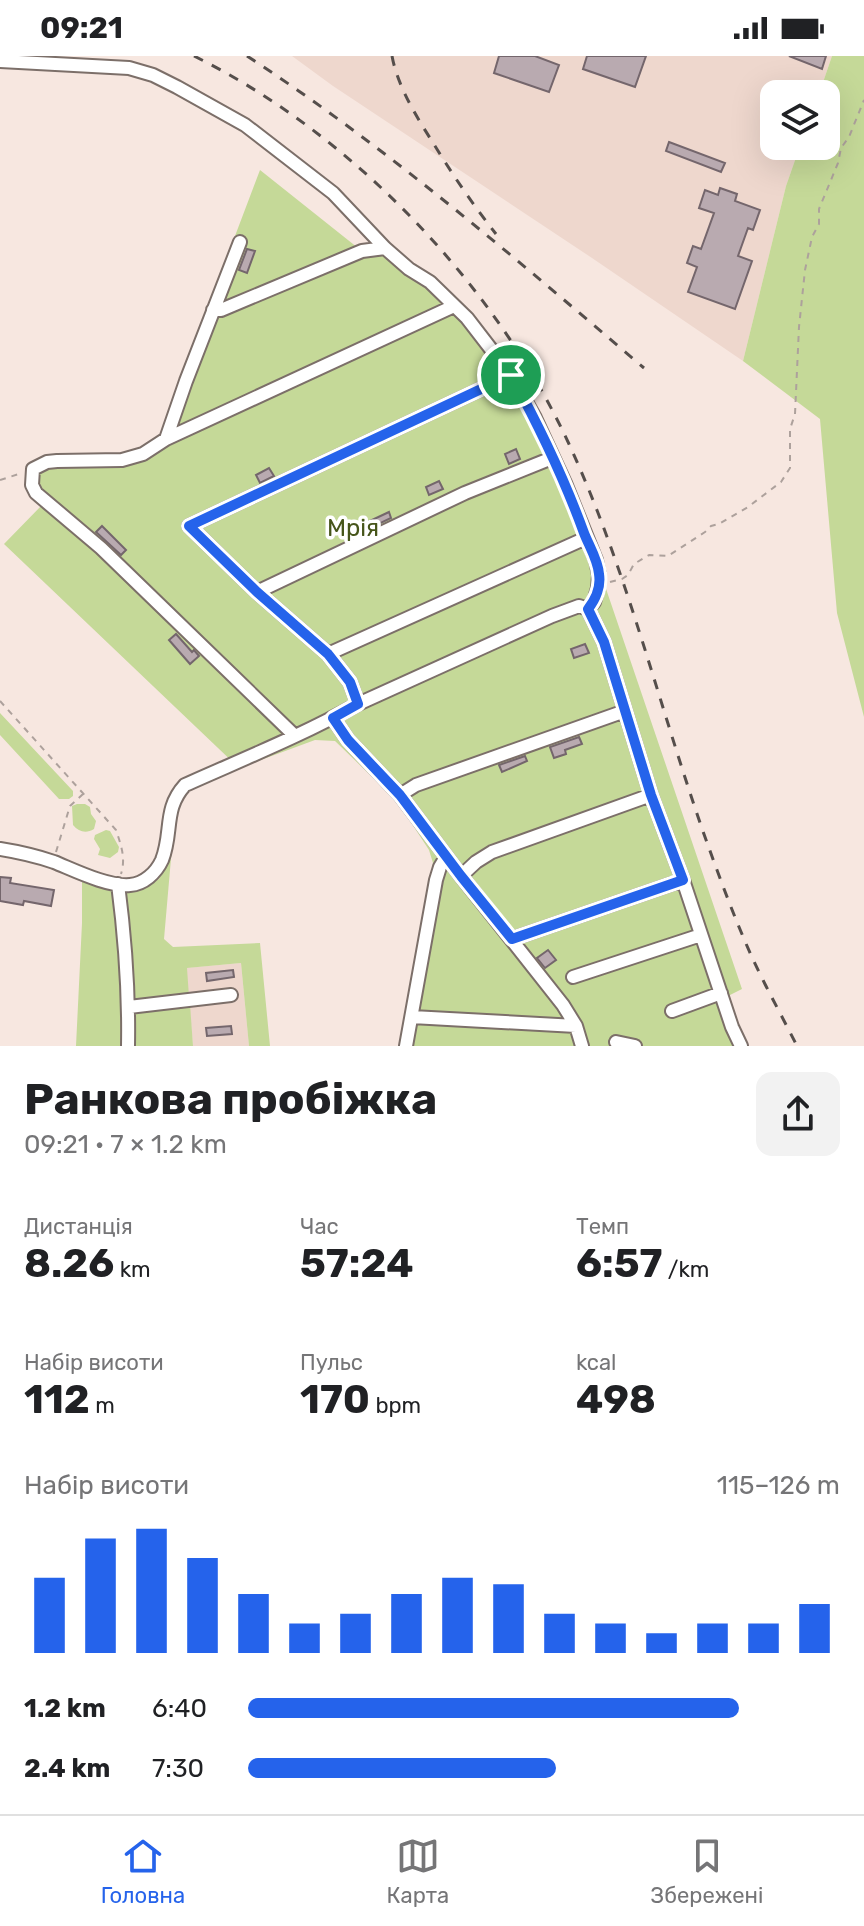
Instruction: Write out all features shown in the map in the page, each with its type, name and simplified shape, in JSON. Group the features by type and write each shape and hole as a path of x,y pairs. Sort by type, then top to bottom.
{"street":[{"path":"0,61 129,68 153,75 245,125 333,193 385,248 430,282 467,318 511,375 535,418 596,560 598,588 594,602 588,609"},
{"path":"166,439 240,242"},
{"path":"213,310 221,310 362,251 385,248"},
{"path":"295,736 101,548 36,493 32,485 33,469 47,462 133,458 166,439 454,306"},
{"path":"358,704 350,682 328,654 257,592 189,526 511,375"},
{"path":"257,592 465,493 552,458"},
{"path":"328,654 586,538"},
{"path":"0,849 25,853 118,884 128,886 142,882 161,862 173,801 185,785 579,606 588,609 604,642 651,795 741,1046"},
{"path":"400,795 416,785 625,711"},
{"path":"333,718 348,740 400,795 563,1005 576,1026 582,1046"},
{"path":"461,876 492,852 651,795"},
{"path":"406,1046 436,880 446,857"},
{"path":"512,939 683,880"},
{"path":"118,884 127,961 128,1046"},
{"path":"573,977 701,935"},
{"path":"672,1011 721,993"},
{"path":"129,1007 231,995"},
{"path":"412,1017 576,1026"},
{"path":"616,1042 635,1046"}],"path":[{"path":"598,588 622,579 634,564 649,555 668,556 711,526 748,507 781,482 790,468 790,429 795,414 805,270 812,237 819,224 819,209 841,148 849,137 864,100"},
{"path":"0,480 33,469"},
{"path":"0,701 116,830 123,851 118,884"},
{"path":"53,862 70,806 83,793"}],"shaded area":[{"path":"292,56 832,56 824,80 760,80 760,160 795,160 743,361"},
{"path":"241,963 249,1046 193,1046 186,968"}],"green space":[{"path":"832,56 864,56 864,717 837,613 820,419 743,361 795,160 840,160 840,80 824,80"},
{"name":"Мрія","path":"260,170 358,248 387,245 514,374 602,577 742,989 726,997 747,1046 399,1046 433,863 429,850 397,801 335,741 315,740 239,768 4,544 42,505 30,467 123,455 142,450 160,434"},
{"path":"0,713 73,791 73,796 59,799 0,735"},
{"path":"72,806 90,807 96,821 94,829 83,832 73,825"},
{"path":"110,831 119,847 110,858 98,855 100,849 94,839 95,835"},
{"path":"172,847 164,939 173,947 260,943 270,1046 249,1046 241,963 187,968 189,997 134,1003 125,890 140,890 159,879"},
{"path":"82,878 111,890 117,908 125,1046 76,1046"},
{"path":"190,1004 193,1046 134,1046 135,1011"}],"building":[{"path":"499,56 535,56 559,65 549,92 494,73"},
{"path":"587,56 646,56 635,87 583,69"},
{"path":"789,56 826,56 822,69"},
{"path":"669,142 725,163 721,172 666,151"},
{"path":"720,188 737,194 735,201 760,210 753,230 748,228 738,256 752,261 735,309 688,292 697,267 687,263 693,246 701,249 714,213 699,208 705,190 718,195"},
{"path":"247,249 255,251 247,273 239,270"},
{"path":"516,449 520,459 509,464 505,454"},
{"path":"269,468 274,476 260,483 256,475"},
{"path":"439,481 443,489 429,495 426,487"},
{"path":"389,512 391,518 358,534 355,528"},
{"path":"102,526 126,550 121,555 96,532"},
{"path":"176,634 199,656 190,664 169,640"},
{"path":"585,644 589,653 574,658 571,649"},
{"path":"579,737 582,744 554,758 550,747"},
{"path":"525,756 527,761 502,772 499,765"},
{"path":"0,877 11,878 10,883 54,890 51,906 0,901"},
{"path":"548,950 556,960 545,968 537,958"},
{"path":"233,970 234,977 207,981 206,973"},
{"path":"231,1026 232,1034 207,1036 206,1028"}],"railway":[{"path":"194,56 309,127 363,171 413,219 459,271 501,327 538,385 569,444 608,540 688,788 733,911 756,967 797,1046"},
{"path":"247,56 401,166 644,368"},
{"path":"392,56 399,80 416,114 457,180 496,234"}],"route":[{"path":"511,375 565,483 596,560 598,588 594,602 588,609 604,642 651,795 683,880 512,939 400,795 342,733 333,718 358,704 350,682 328,654 257,592 189,526 511,375"}]}
